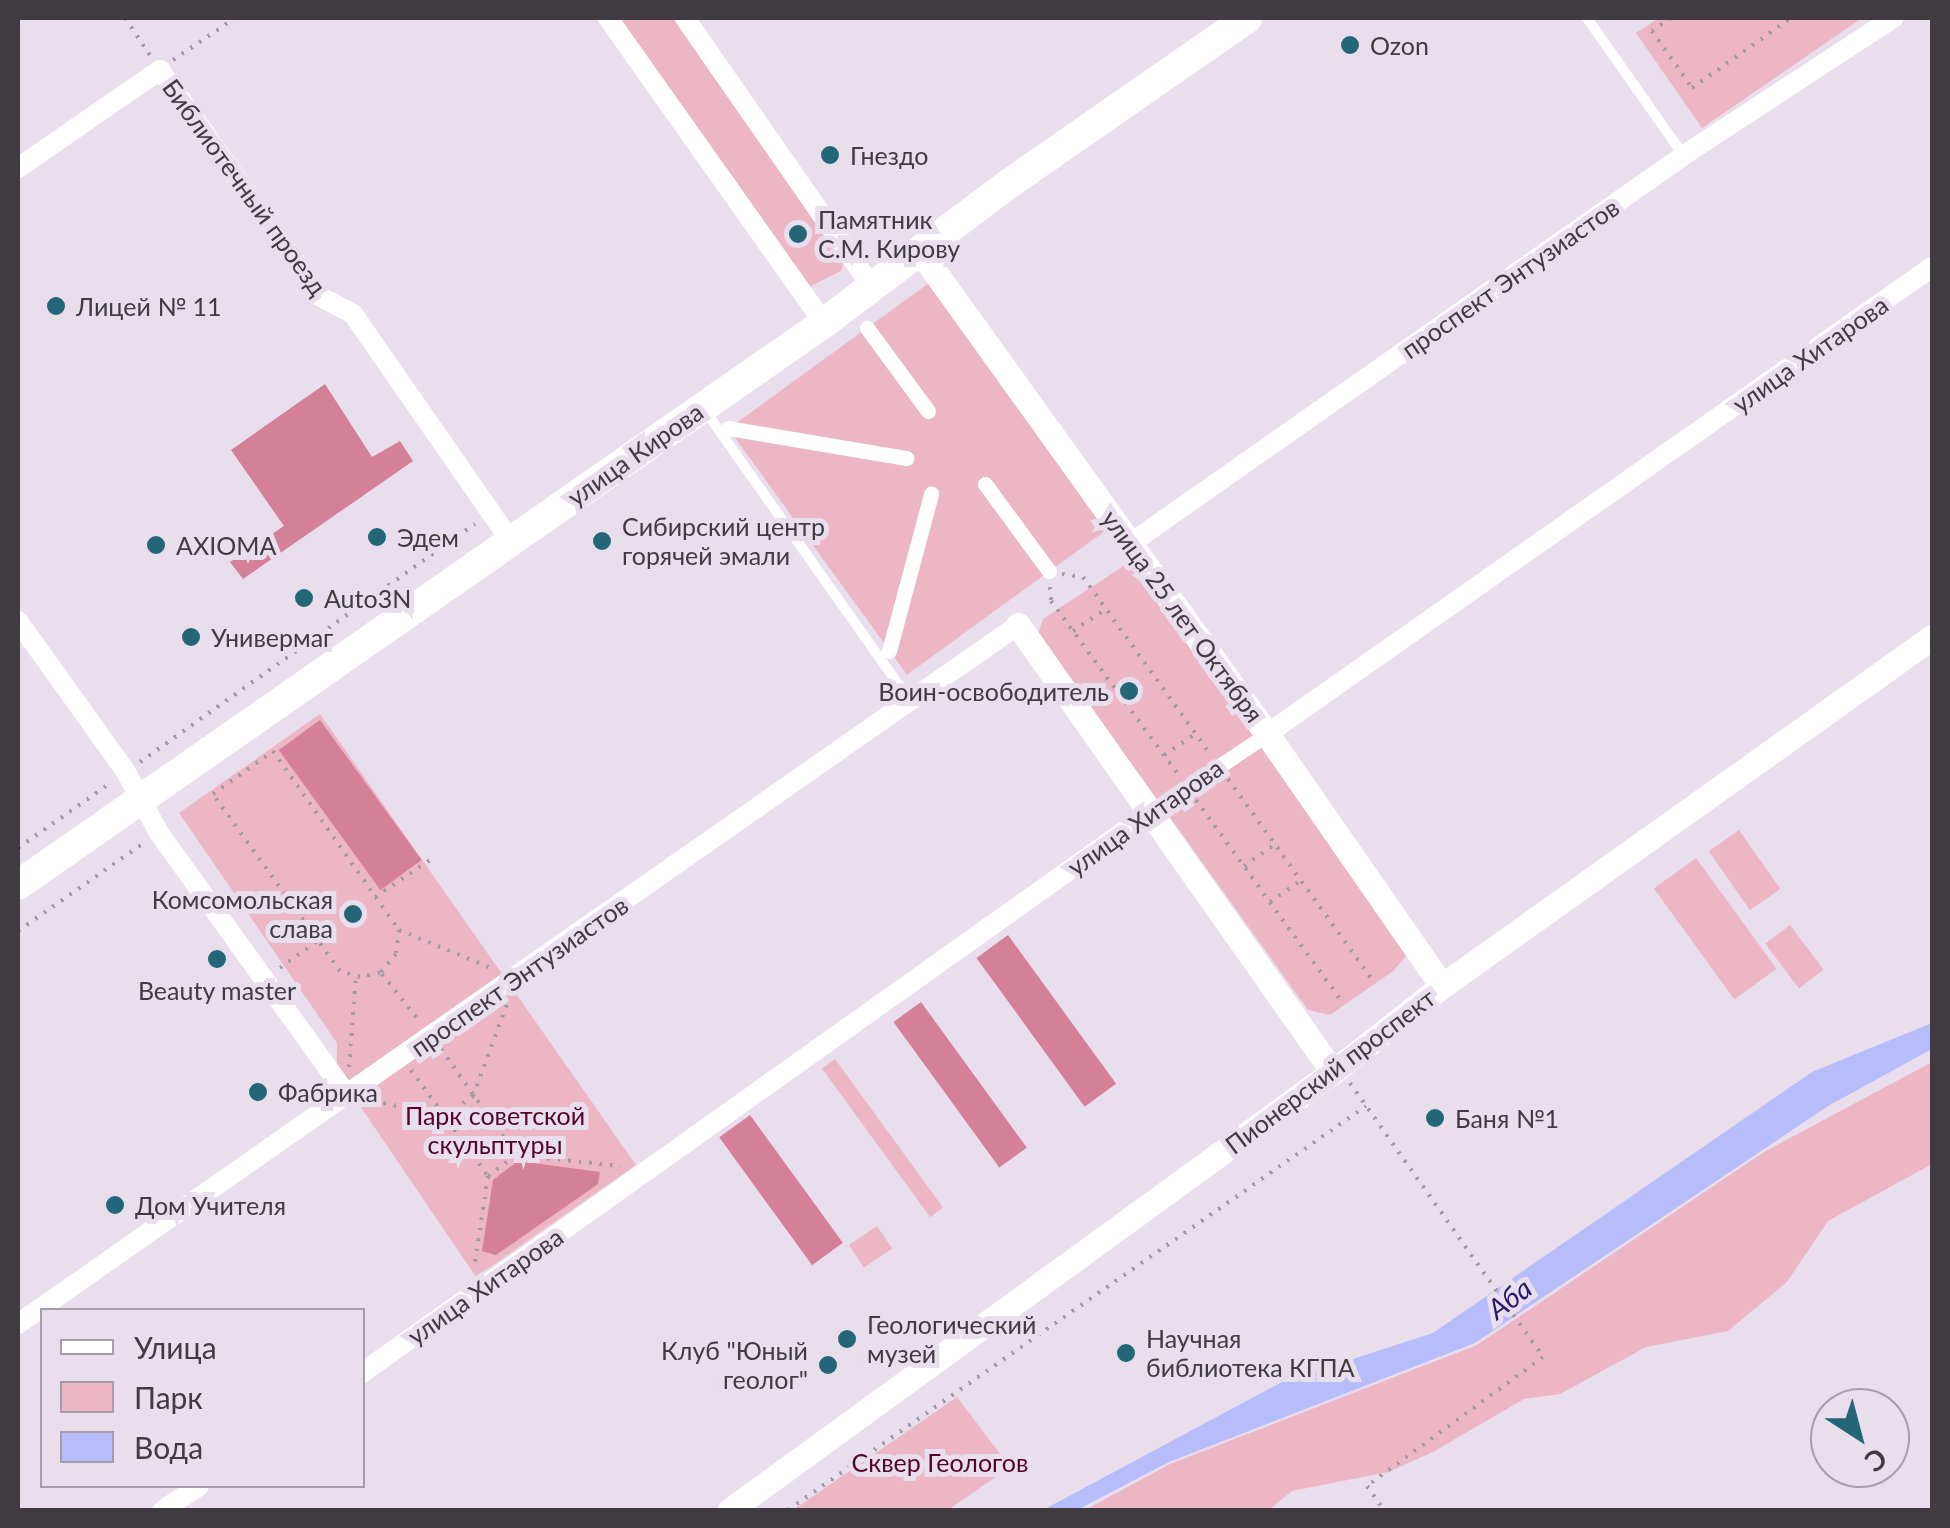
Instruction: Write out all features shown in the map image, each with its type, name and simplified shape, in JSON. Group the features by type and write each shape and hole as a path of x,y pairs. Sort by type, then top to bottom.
{"main road":[{"name":"улица Кирова","path":"18,885 132,787 510,540 703,407 1247,18"}],"street":[{"path":"608,18 824,323"},
{"path":"685,18 871,286"},
{"name":"проспект Энтузиастов","path":"1131,543 1684,156 1893,18"},
{"path":"18,168 160,70"},
{"name":"Библиотечный проезд","path":"160,70 321,297 353,314 510,540"},
{"name":"улица 25 лет Октября","path":"919,250 1267,734 1442,986"},
{"name":"улица Хитарова","path":"365,1371 1150,812 1932,267"},
{"path":"867,328 928,411"},
{"path":"728,428 906,458"},
{"path":"985,484 1049,572"},
{"path":"889,651 931,494"},
{"path":"18,621 159,833 348,1095"},
{"path":"1018,625 1336,1070"},
{"name":"проспект Энтузиастов","path":"41,1308 433,1038 1018,625"},
{"name":"Пионерский проспект","path":"730,1510 1336,1070 1442,986 1932,637"},
{"name":"проспект Энтузиастов","path":"18,1324 40,1309"},
{"path":"162,1510 196,1488"}],"lane":[{"path":"1587,18 1684,156"},
{"path":"703,407 910,702"}],"path":[{"path":"125,18 160,70 235,18"},
{"path":"1671,18 1652,31 1692,88 1790,18"},
{"path":"18,848 132,787 491,513"},
{"path":"1073,631 1106,609"},
{"path":"1164,756 1196,734"},
{"path":"356,977 348,1095 446,1116 473,1096 516,978 399,930 273,752 212,794 340,972 356,977 380,973 396,954 399,930"},
{"path":"18,931 159,833"},
{"path":"1244,866 1274,844"},
{"path":"375,897 430,860"},
{"path":"1270,902 1301,880"},
{"path":"264,980 318,940"},
{"path":"380,973 433,1038 516,1155"},
{"path":"402,1058 488,1176 470,1296"},
{"path":"1336,1070 1366,1106 1544,1356 1367,1486 1384,1510"},
{"path":"788,1510 1366,1106"},
{"path":"488,1176 516,1155 650,1169"}],"green space":[{"path":"616,18 673,18 844,260 841,271 807,288"},
{"path":"1659,18 1862,18 1702,128 1636,33"},
{"path":"929,283 1108,529 907,675 728,429"},
{"path":"1128,563 1135,565 1407,955 1393,971 1330,1015 1308,1010 1038,633 1043,619"},
{"name":"Парк советской скульптуры","path":"320,714 636,1165 476,1277 337,1072 337,1043 179,813"},
{"path":"1739,830 1780,889 1750,910 1709,851"},
{"path":"1696,858 1777,969 1734,999 1654,889"},
{"path":"1790,925 1824,970 1799,988 1765,944"},
{"path":"835,1059 943,1208 930,1217 822,1068"},
{"path":"1932,1062 1932,1164 1828,1221 1787,1282 1728,1331 1646,1347 1560,1394 1524,1399 1433,1452 1388,1472 1292,1491 1269,1510 1085,1510 1170,1464 1477,1345 1764,1152"},
{"path":"877,1226 892,1248 864,1267 849,1245"},
{"name":"Сквер Геологов","path":"957,1397 1010,1467 948,1510 793,1510"}],"shaded area":[{"path":"325,384 372,457 400,441 413,461 243,579 230,562 284,526 231,450"},
{"path":"320,720 422,860 380,890 279,750"},
{"path":"1008,935 1116,1084 1085,1107 976,958"},
{"path":"921,1002 1027,1148 999,1168 893,1022"},
{"path":"750,1115 843,1243 812,1265 719,1137"},
{"path":"518,1161 600,1172 598,1184 496,1255 482,1251 493,1180"}],"water":[{"name":"Аба","path":"1932,1023 1932,1049 1828,1106 1475,1343 1169,1462 1077,1510 1043,1510 1282,1382 1433,1333 1812,1072"}],"place":[{"name":"Ozon","path":"1350,45"},
{"name":"Гнездо","path":"830,155"},
{"name":"Памятник С.М. Кирову","path":"798,234"},
{"name":"Лицей № 11","path":"56,306"},
{"name":"Эдем","path":"377,537"},
{"name":"Сибирский центр горячей эмали","path":"602,541"},
{"name":"AXIOMA","path":"156,545"},
{"name":"Auto3N","path":"304,598"},
{"name":"Универмаг","path":"191,637"},
{"name":"Воин-освободитель","path":"1129,691"},
{"name":"Комсомольская слава","path":"353,914"},
{"name":"Beauty master","path":"217,959"},
{"name":"Фабрика","path":"258,1092"},
{"name":"Баня №1","path":"1435,1118"},
{"name":"Дом Учителя","path":"115,1205"},
{"name":"Геологический музей","path":"847,1339"},
{"name":"Научная библиотека КГПА","path":"1126,1353"},
{"name":"Клуб \"Юный геолог\"","path":"828,1365"}]}
